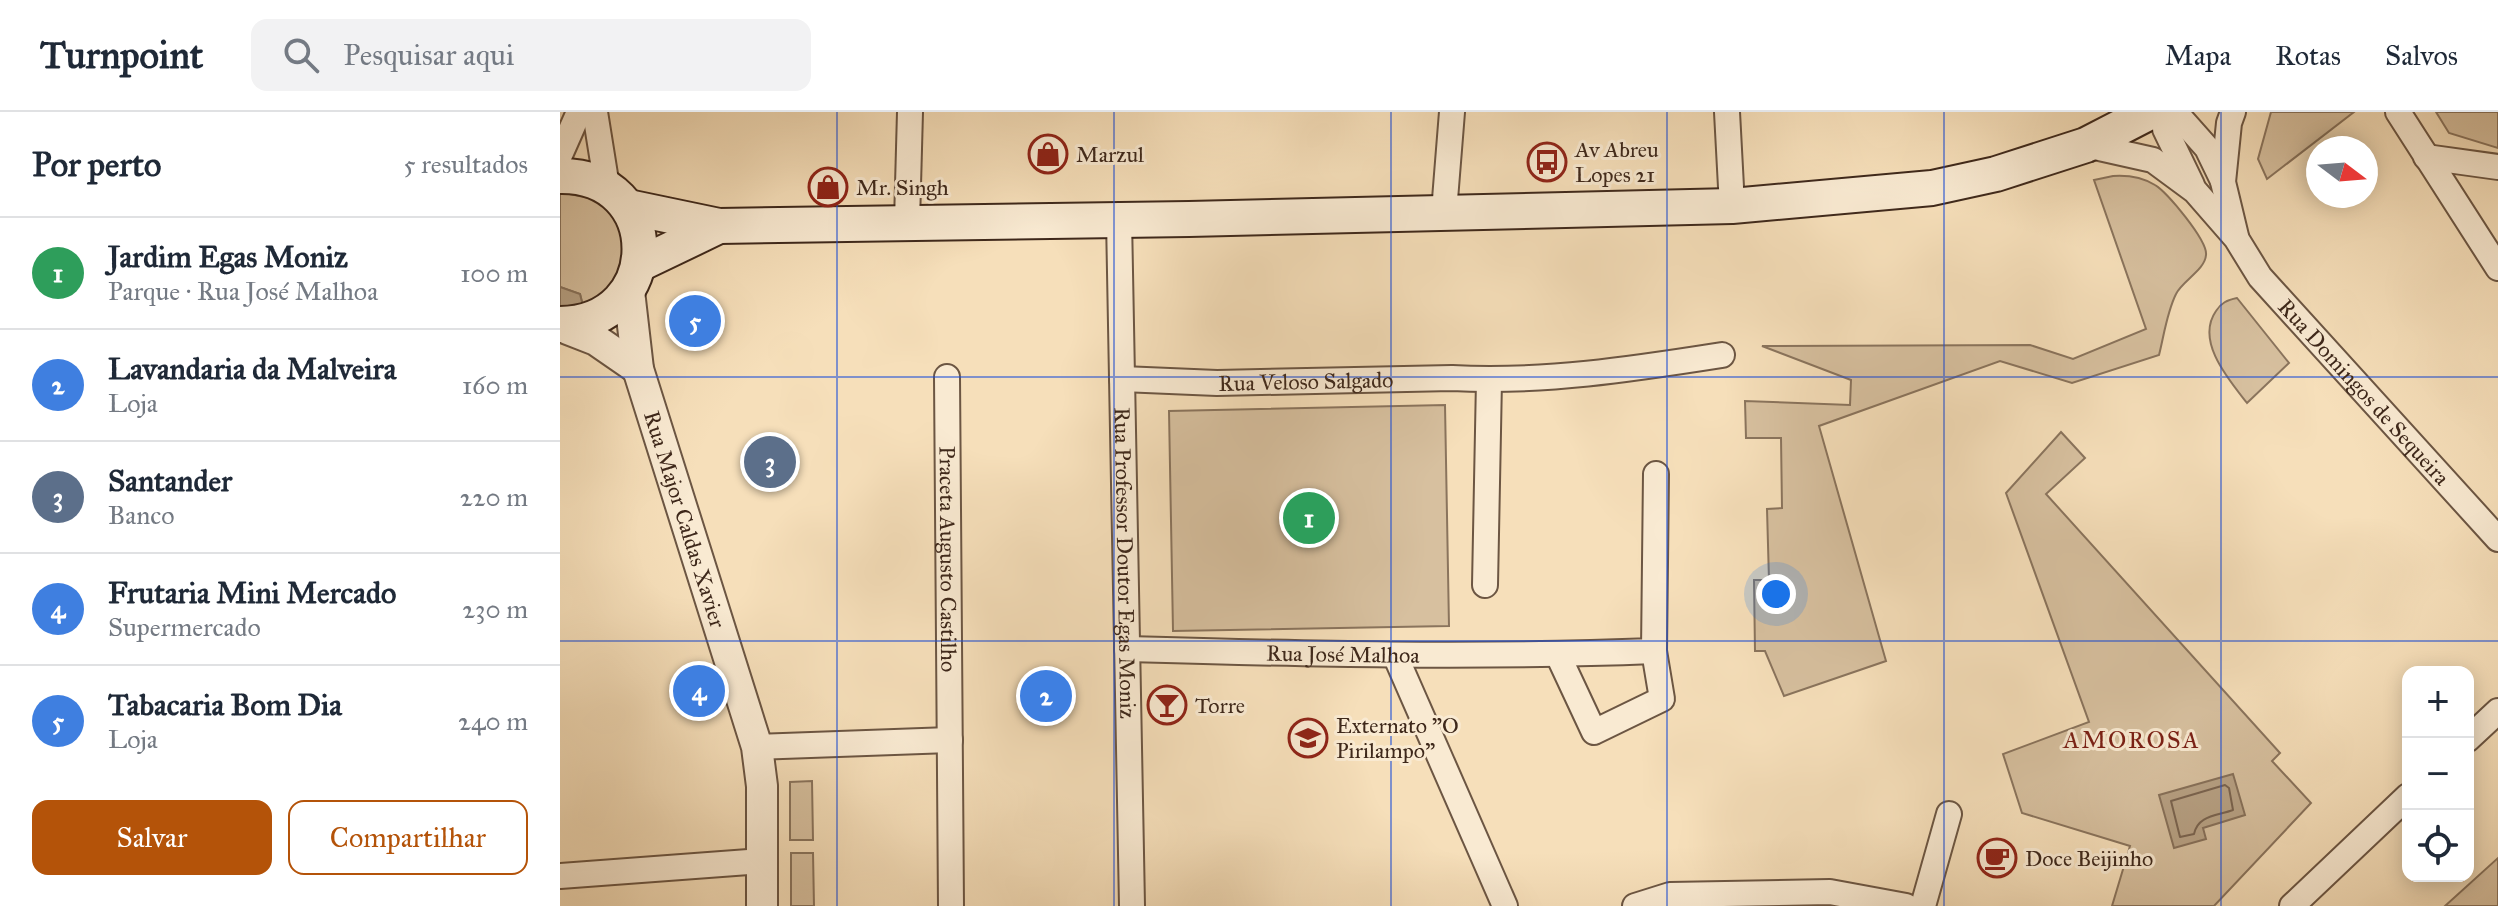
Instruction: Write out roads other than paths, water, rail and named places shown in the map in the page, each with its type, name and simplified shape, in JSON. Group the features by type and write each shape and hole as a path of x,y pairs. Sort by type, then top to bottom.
{"main road":[{"path":"560,176 580,176 618,197 719,226 1732,206 1932,188 1996,174 2086,145 2150,112"},
{"path":"618,197 639,234 634,277"},
{"path":"560,325 581,324 608,312 634,277 719,226"}],"street":[{"path":"560,155 579,112"},
{"path":"595,112 618,197"},
{"path":"907,222 910,112"},
{"path":"1444,212 1452,112"},
{"path":"1727,112 1732,206"},
{"path":"2166,112 2165,129 2195,191"},
{"path":"2175,112 2207,148 2223,182 2236,238"},
{"path":"2223,182 2229,123 2233,112"},
{"path":"2398,112 2498,268"},
{"path":"2086,145 2153,160 2195,191 2236,238"},
{"path":"2426,157 2498,167"},
{"name":"Rua Professor Doutor Egas Moniz","path":"1119,219 1132,906"},
{"name":"Rua Domingos de Sequeira","path":"2236,238 2260,277 2498,539"},
{"name":"Rua Major Caldas Xavier","path":"634,277 638,369 757,747 762,786 762,906"},
{"path":"560,325 596,340 638,369"},
{"name":"Rua Veloso Salgado","path":"1122,379 1217,383 1452,378 1489,380 1617,371 1722,355"},
{"name":"Praceta Augusto Castilho","path":"947,377 951,906"},
{"path":"1485,585 1489,380"},
{"path":"1558,655 1594,732 1662,699 1654,651 1656,474"},
{"name":"Rua José Malhoa","path":"1127,649 1395,655 1558,655 1654,651"},
{"path":"1395,655 1505,906"},
{"path":"2469,738 2498,711"},
{"path":"757,747 950,740"},
{"path":"2292,906 2402,802"},
{"path":"1923,906 1949,814"},
{"path":"560,876 762,861"},
{"path":"1635,906 1670,895 1830,892 1906,906"}],"water":[{"path":"560,287 580,294 583,306 560,306"},
{"path":"2233,774 2245,815 2203,828 2206,839 2174,848 2159,795"}],"place":[{"name":"Marzul","path":"1048,154"},
{"name":"Av Abreu Lopes 21","path":"1547,162"},
{"name":"Mr. Singh","path":"828,187"},
{"name":"Tabacaria Bom Dia","path":"695,321"},
{"name":"Santander","path":"770,462"},
{"name":"Jardim Egas Moniz","path":"1309,518"},
{"name":"Frutaria Mini Mercado","path":"699,691"},
{"name":"Lavandaria da Malveira","path":"1046,696"},
{"name":"Torre","path":"1167,705"},
{"name":"Externato \"O Pirilampo\"","path":"1308,738"},
{"name":"Doce Beijinho","path":"1997,858"}],"district":[{"name":"AMOROSA","path":"2132,740"}]}
